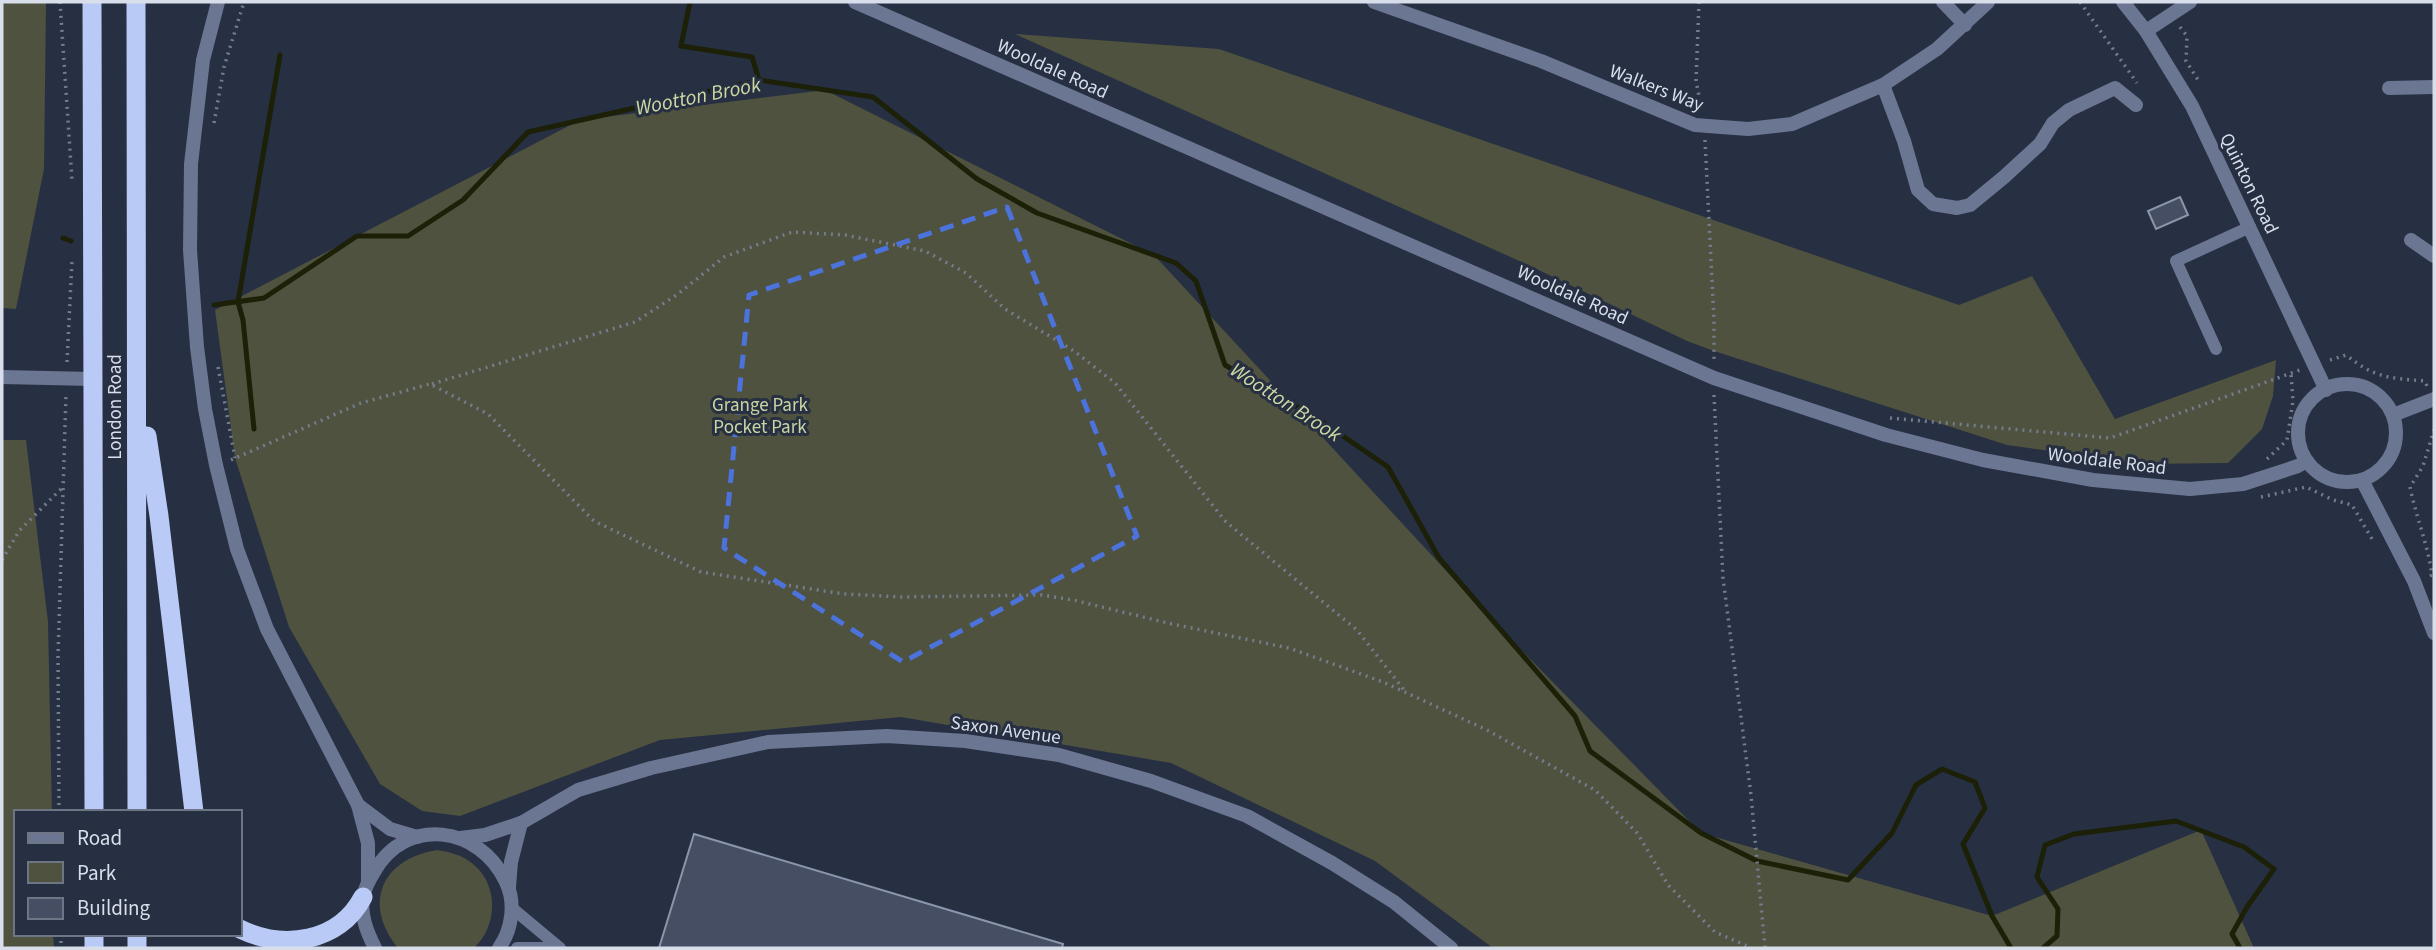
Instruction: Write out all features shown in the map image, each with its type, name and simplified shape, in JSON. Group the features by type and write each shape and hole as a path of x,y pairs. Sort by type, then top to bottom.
{"highway":[{"name":"London Road","path":"92,2 94,810"},
{"name":"London Road","path":"136,2 137,810"},
{"path":"137,373 159,516 194,810"},
{"path":"242,930 255,940 276,945 299,945 319,939 342,926 355,912 365,890"}],"street":[{"path":"218,2 203,60 191,164 190,250 197,347 205,409 237,549 267,629 358,805 368,843 365,890 367,931 375,948"},
{"name":"Wooldale Road","path":"856,2 1714,378 1886,435 1983,460 2093,480 2190,489 2244,484 2298,467 2307,461"},
{"path":"1943,2 1965,25"},
{"name":"Walkers Way","path":"1381,3 1541,61 1695,125 1748,129 1792,124 1883,85 1937,49 1987,2"},
{"name":"Quinton Road","path":"2123,2 2146,31 2192,106 2326,390"},
{"path":"2146,31 2190,2"},
{"path":"1883,85 1904,141 1918,190 1933,204 1957,208 1970,205 2004,177 2040,144 2053,122 2068,110 2115,88 2139,99"},
{"path":"2389,88 2434,87"},
{"path":"2411,240 2434,256"},
{"path":"2,377 92,379"},
{"path":"2338,384 2356,384 2372,390 2386,402 2393,415 2396,437 2391,455 2383,466 2362,480 2339,481 2324,476 2307,461 2300,446 2298,428 2304,409 2316,394 2326,390 2338,384"},
{"path":"2393,415 2433,400"},
{"path":"2362,480 2414,581 2434,633"},
{"name":"Saxon Avenue","path":"460,838 485,835 521,823 578,790 651,768 768,742 887,736 965,741 1059,755 1151,781 1247,816 1332,863 1394,902 1451,948"},
{"path":"358,805 390,829 417,837"},
{"path":"499,948 509,927 512,908 509,888 511,862 521,823"},
{"path":"365,890 379,862 391,850 417,837 438,834 460,838 476,845 499,867 509,888"}],"lane":[{"path":"2216,349 2176,261 2250,227"},
{"path":"512,908 560,948"},
{"path":"517,948 545,948"}],"path":[{"path":"60,2 72,189"},
{"path":"212,131 224,67 244,2"},
{"path":"1699,2 1696,81 1704,126 1723,578 1751,795 1765,948"},
{"path":"2082,3 2139,99"},
{"path":"2170,15 2187,36 2186,61 2200,83"},
{"path":"241,457 361,403 635,323 678,294 724,257 792,232 845,235 925,251 966,274 1004,309 1074,351 1115,383 1226,522 1357,630 1406,693"},
{"path":"60,810 58,656 72,255"},
{"path":"1881,417 2110,438 2346,355 2366,371 2392,378 2425,381 2433,400"},
{"path":"217,360 235,458"},
{"path":"2258,462 2267,458 2287,440 2292,419 2291,374"},
{"path":"430,384 488,414 594,521 701,572 844,594 901,597 1042,595 1073,600 1289,648 1406,693 1487,730 1595,790 1638,834 1668,885 1715,932 1752,948"},
{"path":"2,560 19,531 62,488"}],"highlighted area":[{"path":"1007,207 1137,536 903,662 724,548 749,295"}],"green space":[{"path":"2,2 46,2 44,169 16,309 2,308"},
{"path":"1015,34 1219,49 1959,305 2032,276 2115,419 2276,360 2273,396 2262,429 2228,463 2142,464 2007,445 1687,341 1526,264"},
{"name":"Grange Park Pocket Park","path":"825,90 1154,255 1487,615 1701,833 1992,916 2201,830 2254,948 1493,948 1375,861 1171,763 901,717 660,740 460,816 422,811 380,784 289,627 235,458 215,310 580,120"},
{"path":"2,440 26,440 48,622 52,810 14,810 14,936 53,936 54,948 2,948"},
{"path":"437,850 465,859 479,870 486,880 492,903 488,928 474,948 398,948 381,915 383,886 391,873 403,863 418,855"}],"building":[{"path":"2180,197 2188,215 2156,229 2148,211"},
{"path":"694,834 1063,944 1062,948 659,948"}],"waterway":[{"path":"690,2 681,46 752,57 759,80"},
{"path":"254,429 243,320 238,302 280,55"},
{"name":"Wootton Brook","path":"214,305 264,298 357,236 408,236 463,200 528,132 759,80 873,97 977,179 1037,213 1176,263 1196,281 1225,365 1324,423 1388,467 1439,558 1575,716 1590,751 1701,833 1757,861 1848,880 1892,833 1916,785 1942,769 1975,782 1985,808 1963,844 1992,916 2011,948"},
{"name":"Wootton Brook","path":"63,238 71,241"},
{"name":"Wootton Brook","path":"2043,948 2057,936 2058,909 2037,877 2045,845 2074,834 2176,821 2244,847 2274,869 2232,934 2240,948"}]}
